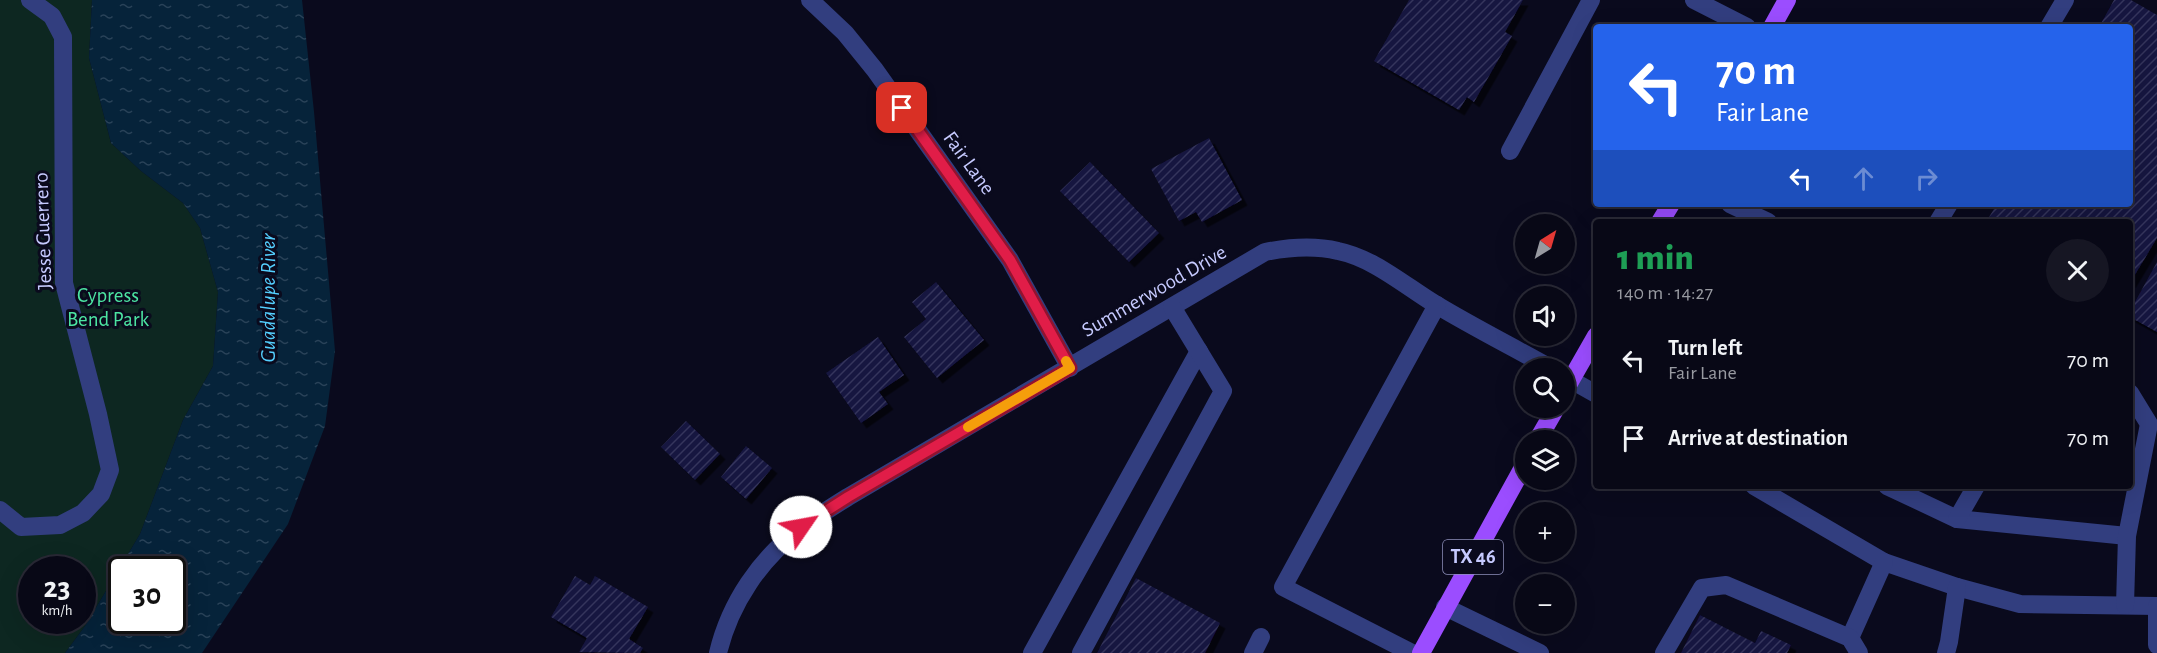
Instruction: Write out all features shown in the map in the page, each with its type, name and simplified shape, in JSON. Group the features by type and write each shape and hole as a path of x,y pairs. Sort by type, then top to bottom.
{"main road":[{"path":"1774,24 1787,0"},
{"path":"1575,370 1593,341"},
{"name":"TX 46","path":"1421,653 1515,482"}],"street":[{"name":"Jesse Guerrero","path":"0,510 21,526 60,525 83,513 101,494 110,470 64,283 63,37 52,16 30,0"},
{"name":"Fair Lane","path":"810,0 845,33 875,70 1010,260 1070,368"},
{"path":"1510,151 1591,0"},
{"path":"1694,0 1742,24"},
{"path":"2051,24 2065,0"},
{"path":"1736,207 1762,219"},
{"name":"Summerwood Drive","path":"718,653 738,600 756,572 778,547 801,527 848,497 1265,252 1293,247 1339,251 1364,259 1437,305 1532,358"},
{"path":"1412,653 1283,587 1437,305"},
{"path":"1081,653 1224,391 1172,307"},
{"path":"1032,653 1199,351"},
{"path":"1575,386 1593,393"},
{"path":"2125,605 2127,536 2153,423 2133,397"},
{"path":"1759,489 1884,562 1957,587 2020,604 2157,606 2157,645"},
{"path":"1893,489 1957,519 2127,536"},
{"path":"1957,519 1974,489"},
{"path":"1664,653 1702,588 1725,585 1855,646 1884,562"},
{"path":"1946,653 1957,587"},
{"path":"1445,607 1540,653"}],"green space":[{"name":"Cypress Bend Park","path":"0,0 92,0 89,58 111,143 141,171 183,203 200,228 218,292 213,366 183,420 140,534 127,556 108,556 108,588 96,608 96,556 18,556 18,634 79,634 65,653 0,653"}],"water":[{"name":"Guadalupe River","path":"92,0 302,0 335,351 325,426 288,524 202,653 65,653 79,634 96,634 96,608 108,588 108,634 186,634 186,556 127,556 140,534 183,420 213,366 218,292 200,228 183,203 141,171 111,143 89,58"}],"building":[{"path":"1409,0 1523,0 1505,32 1512,36 1474,102 1467,97 1459,110 1374,61"},
{"path":"2114,0 2131,0 2157,15 2157,238 2133,278 2133,219 1988,219 1995,207 2133,207 2133,24 2101,24"},
{"path":"1209,138 1242,200 1202,222 1196,212 1179,221 1151,169"},
{"path":"1090,162 1159,233 1129,262 1060,191"},
{"path":"2157,262 2157,332 2133,319 2133,306"},
{"path":"936,282 984,340 937,378 904,337 926,319 912,302"},
{"path":"878,337 904,375 879,392 888,404 861,423 826,373"},
{"path":"686,421 720,454 695,480 661,447"},
{"path":"746,446 772,468 746,499 721,477"},
{"path":"575,576 590,585 595,576 648,607 629,639 643,648 640,653 579,652 587,638 551,617"},
{"path":"1136,578 1220,623 1205,653 1097,653"},
{"path":"1700,615 1755,643 1761,631 1791,645 1787,653 1681,653"}],"slow traffic":[{"path":"968,427 1070,368 1066,361"}],"route":[{"path":"801,527 848,497 1070,368 1010,260 902,108"}]}
